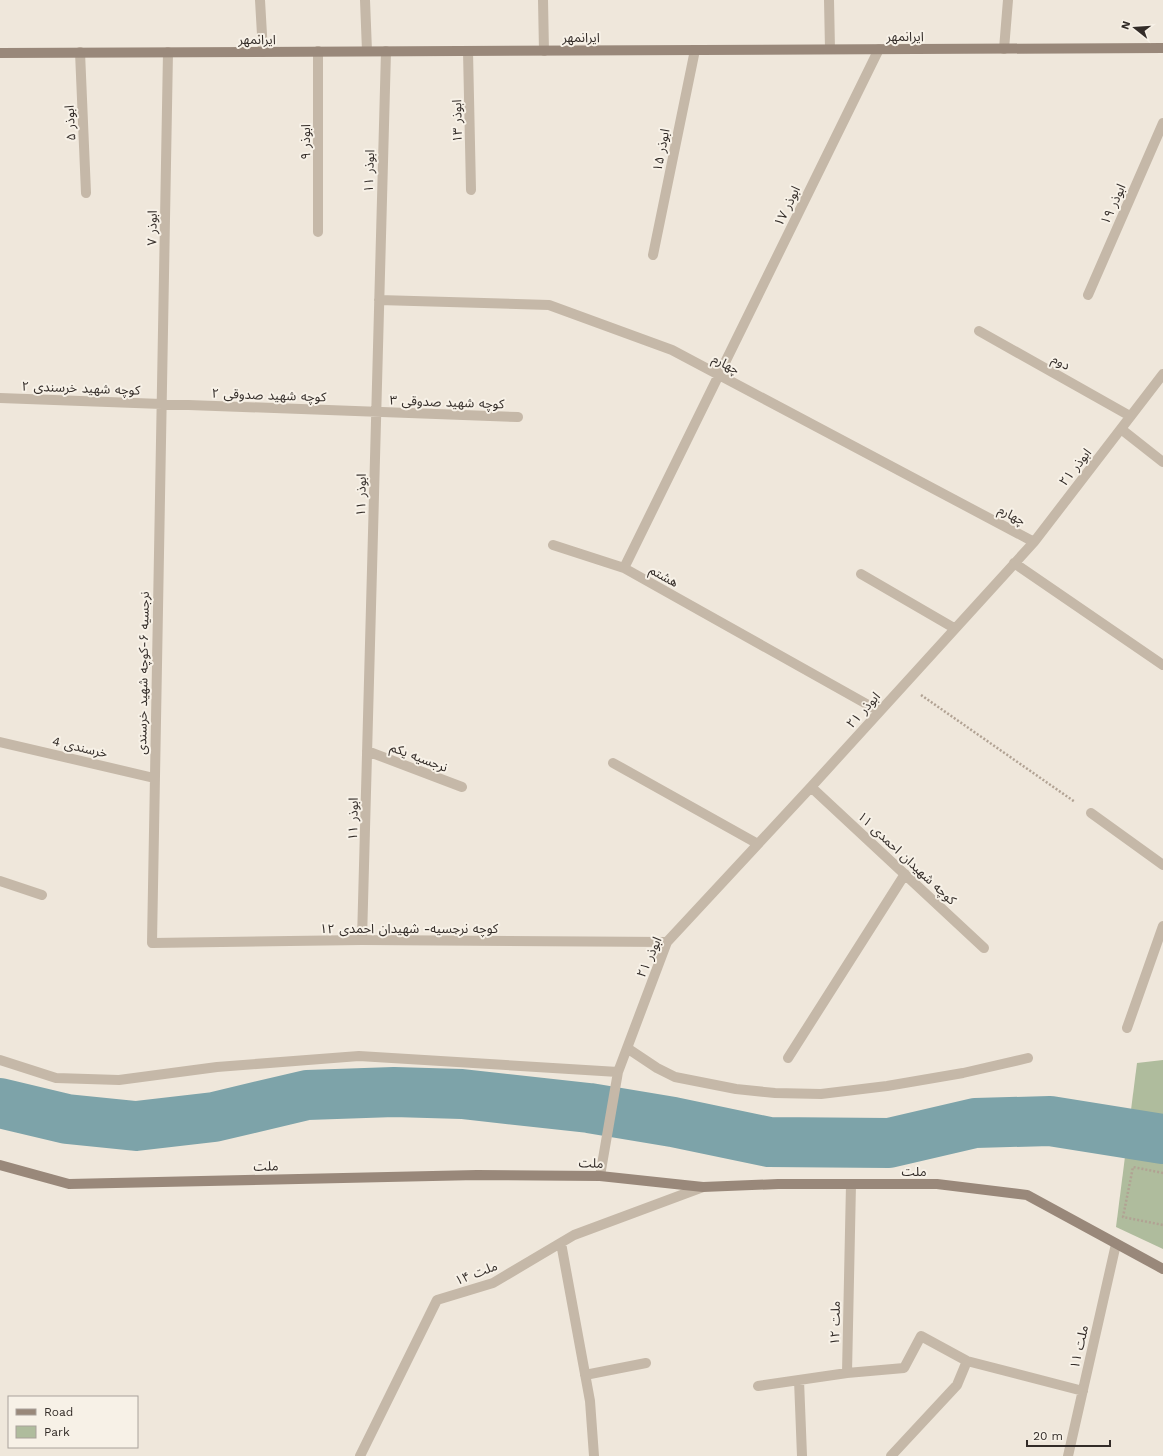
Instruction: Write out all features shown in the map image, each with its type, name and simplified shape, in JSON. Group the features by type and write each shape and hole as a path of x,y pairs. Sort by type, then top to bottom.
{"main road":[{"name":"ایرانمهر","path":"0,53 1163,48"},
{"name":"ملت","path":"0,1165 69,1184 478,1175 600,1176 703,1187 778,1184 937,1184 1027,1195 1163,1269"}],"street":[{"path":"260,0 263,52"},
{"path":"365,0 367,51"},
{"path":"543,0 544,51"},
{"path":"829,0 830,49"},
{"path":"1004,49 1008,0"},
{"name":"۱۷ ابوذر","path":"719,375 879,49"},
{"name":"۱۵ ابوذر","path":"653,255 695,50"},
{"name":"۹ ابوذر","path":"318,51 318,232"},
{"name":"ابوذر ۱۱","path":"362,940 386,51"},
{"name":"۱۳ ابوذر","path":"468,51 471,190"},
{"name":"۵ ابوذر","path":"80,52 86,193"},
{"name":"۷ ابوذر","path":"162,405 168,52"},
{"name":"ابوذر ۱۹","path":"1088,295 1163,123"},
{"name":"چهارم","path":"379,300 549,305 672,350 1034,542"},
{"name":"دوم","path":"979,331 1130,416"},
{"name":"۲۱ ابوذر","path":"600,1176 617,1077 667,942 811,787 954,628 1034,542 1163,374"},
{"path":"624,568 719,375"},
{"name":"کوچه شهید خرسندی ۲","path":"0,398 162,405"},
{"name":"کوچه شهید صدوقی ۲","path":"162,405 376,412"},
{"name":"نرجسیه ۶-کوچه شهید خرسندی","path":"152,943 162,405"},
{"name":"کوچه شهید صدوقی ۳","path":"376,412 518,417"},
{"path":"1120,429 1163,462"},
{"name":"هشتم","path":"553,545 624,568 879,712"},
{"path":"1014,563 1163,665"},
{"path":"861,574 954,628"},
{"name":"خرسندی 4","path":"0,742 154,778"},
{"name":"نرجسیه یکم","path":"367,751 462,787"},
{"path":"613,763 758,844"},
{"name":"کوچه شهیدان احمدی ۱۱","path":"811,787 984,948"},
{"path":"1091,813 1163,865"},
{"path":"788,1058 905,874"},
{"path":"0,881 42,895"},
{"path":"1127,1028 1163,926"},
{"name":"کوچه نرجسیه- شهیدان احمدی ۱۲","path":"152,943 362,940 667,942"},
{"path":"627,1048 657,1068 675,1077 736,1089 775,1093 821,1094 887,1086 963,1073 1028,1058"},
{"path":"0,1060 56,1078 119,1080 217,1067 359,1056 617,1077"},
{"name":"۱۲ ملت","path":"847,1373 851,1184"},
{"name":"۱۴ ملت","path":"360,1456 437,1300 492,1283 574,1235 703,1187"},
{"path":"561,1243 590,1401 594,1456"},
{"name":"۱۱ ملت","path":"1068,1456 1116,1244"},
{"path":"758,1386 847,1373 904,1368 921,1336 967,1361 1083,1391"},
{"path":"891,1456 957,1385 967,1361"},
{"path":"585,1375 646,1363"},
{"path":"799,1380 802,1456"}],"path":[{"path":"904,684 1091,813"},
{"path":"1163,1173 1133,1167 1123,1217 1163,1225"}],"green space":[{"path":"1163,1060 1163,1249 1116,1227 1137,1063"}],"waterway":[{"path":"0,1103 67,1119 136,1126 214,1117 307,1095 394,1092 462,1094 589,1108 673,1122 769,1142 889,1143 975,1123 1050,1121 1163,1139"}]}
